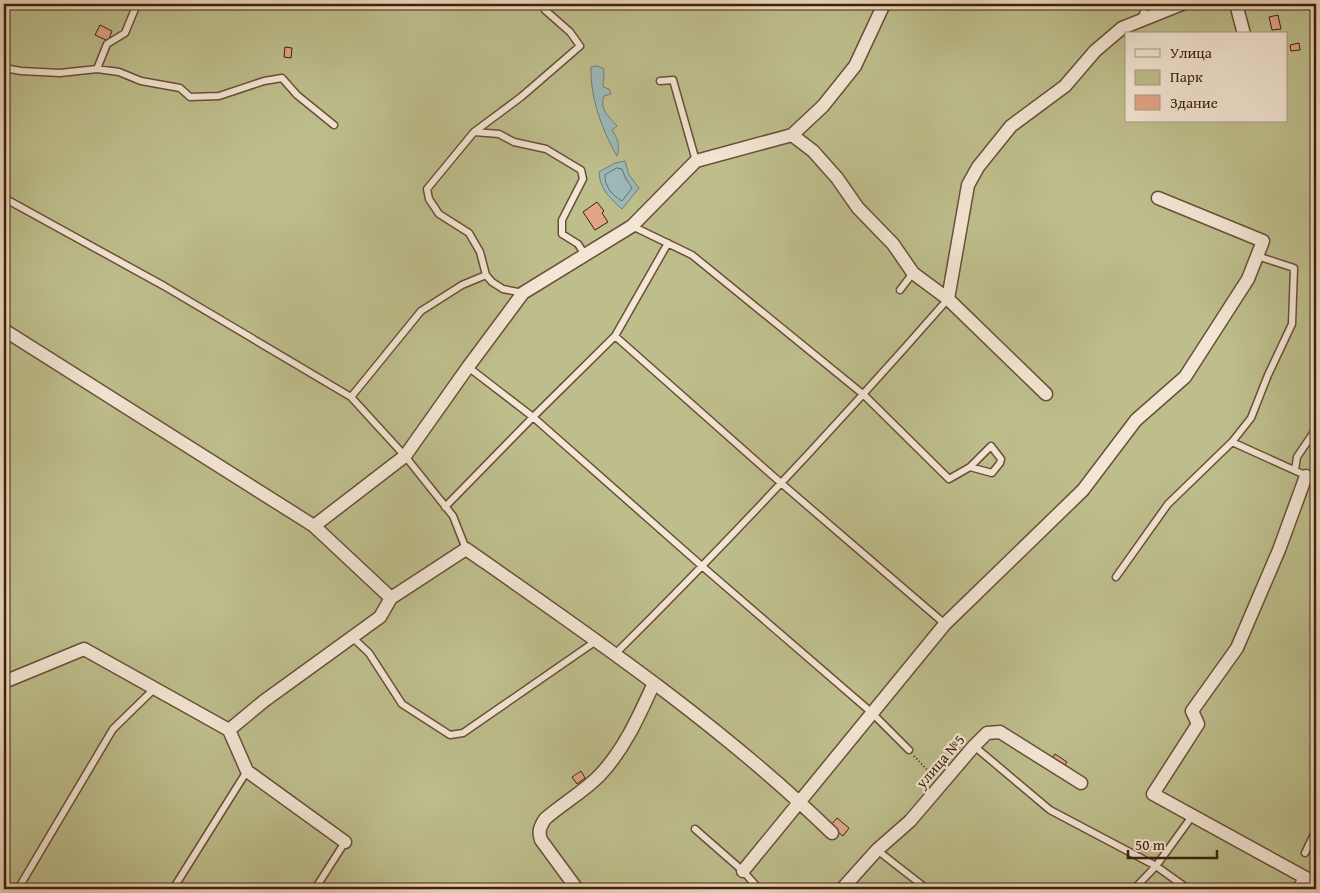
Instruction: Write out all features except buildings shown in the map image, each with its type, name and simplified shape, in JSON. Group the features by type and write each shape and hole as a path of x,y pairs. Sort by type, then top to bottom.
{"street":[{"path":"314,526 405,456 522,293 632,226 696,161 792,135 823,106 855,66 884,4"},
{"path":"948,299 968,185 978,166 1011,126 1065,86 1095,51 1122,28 1182,4"},
{"path":"1236,4 1243,32"},
{"path":"792,135 814,151 837,178 858,208 892,244 913,273 948,299 1046,394"},
{"path":"743,871 871,712 945,624 1083,490 1136,420 1185,377 1248,279 1263,241 1158,198"},
{"path":"4,330 314,526 391,598"},
{"path":"1298,889 1306,878 1153,794 1198,724 1192,712 1237,648 1278,550 1311,478"},
{"path":"229,730 264,701 380,617 391,598 466,548 654,683 800,801 832,833"},
{"path":"4,682 84,649 229,730 247,771 345,842"},
{"path":"577,889 542,840 539,831 545,819 586,788 615,757 642,710 654,683"},
{"name":"улица №5","path":"842,889 877,850 910,821 987,733 1000,732 1081,783"}],"lane":[{"path":"97,69 107,44 124,33 136,4"},
{"path":"1140,20 1147,4"},
{"path":"522,293 503,289 492,282 486,275 480,252 469,233 439,214 429,199 426,189 474,132 521,97 580,46 570,32 545,10"},
{"path":"4,68 60,73 97,69 119,72 141,81 168,88 180,88 190,97 219,96 264,81 282,78 297,95 334,125"},
{"path":"660,81 674,80 696,161"},
{"path":"474,132 499,134 514,142 546,149 581,170 583,179 562,220 562,234 578,244 584,255"},
{"path":"4,198 164,286 351,397 405,456 453,516 466,548"},
{"path":"632,226 692,255 864,395 949,479 970,467 991,446 1001,459 992,473 970,467"},
{"path":"446,507 615,336 668,243"},
{"path":"1116,577 1168,504 1232,442 1251,418 1292,324 1294,268 1257,256"},
{"path":"900,290 913,273"},
{"path":"351,397 422,311 462,285 486,275"},
{"path":"615,654 781,484 864,395 948,299"},
{"path":"615,336 781,484 945,624"},
{"path":"468,367 533,417 702,567 871,712 909,750"},
{"path":"1295,470 1297,457 1316,429"},
{"path":"1232,442 1311,478"},
{"path":"352,637 369,654 402,704 450,735 463,733 596,641"},
{"path":"18,889 113,729 154,688"},
{"path":"974,746 1050,810 1156,866 1188,889"},
{"path":"173,889 247,771"},
{"path":"1134,889 1156,866 1192,815"},
{"path":"695,829 743,871 758,889"},
{"path":"1305,853 1316,830"},
{"path":"315,889 345,842"},
{"path":"877,850 928,889"}],"path":[{"path":"909,750 941,785"}],"green space":[{"path":"4,4 1316,4 1316,889 4,889"}],"water":[{"path":"591,67 603,68 603,87 609,89 611,94 604,96 603,105 608,116 617,126 612,130 618,142 617,156 606,135 595,101"},
{"path":"625,161 629,175 639,188 622,209 604,189 599,172 615,163"}]}
